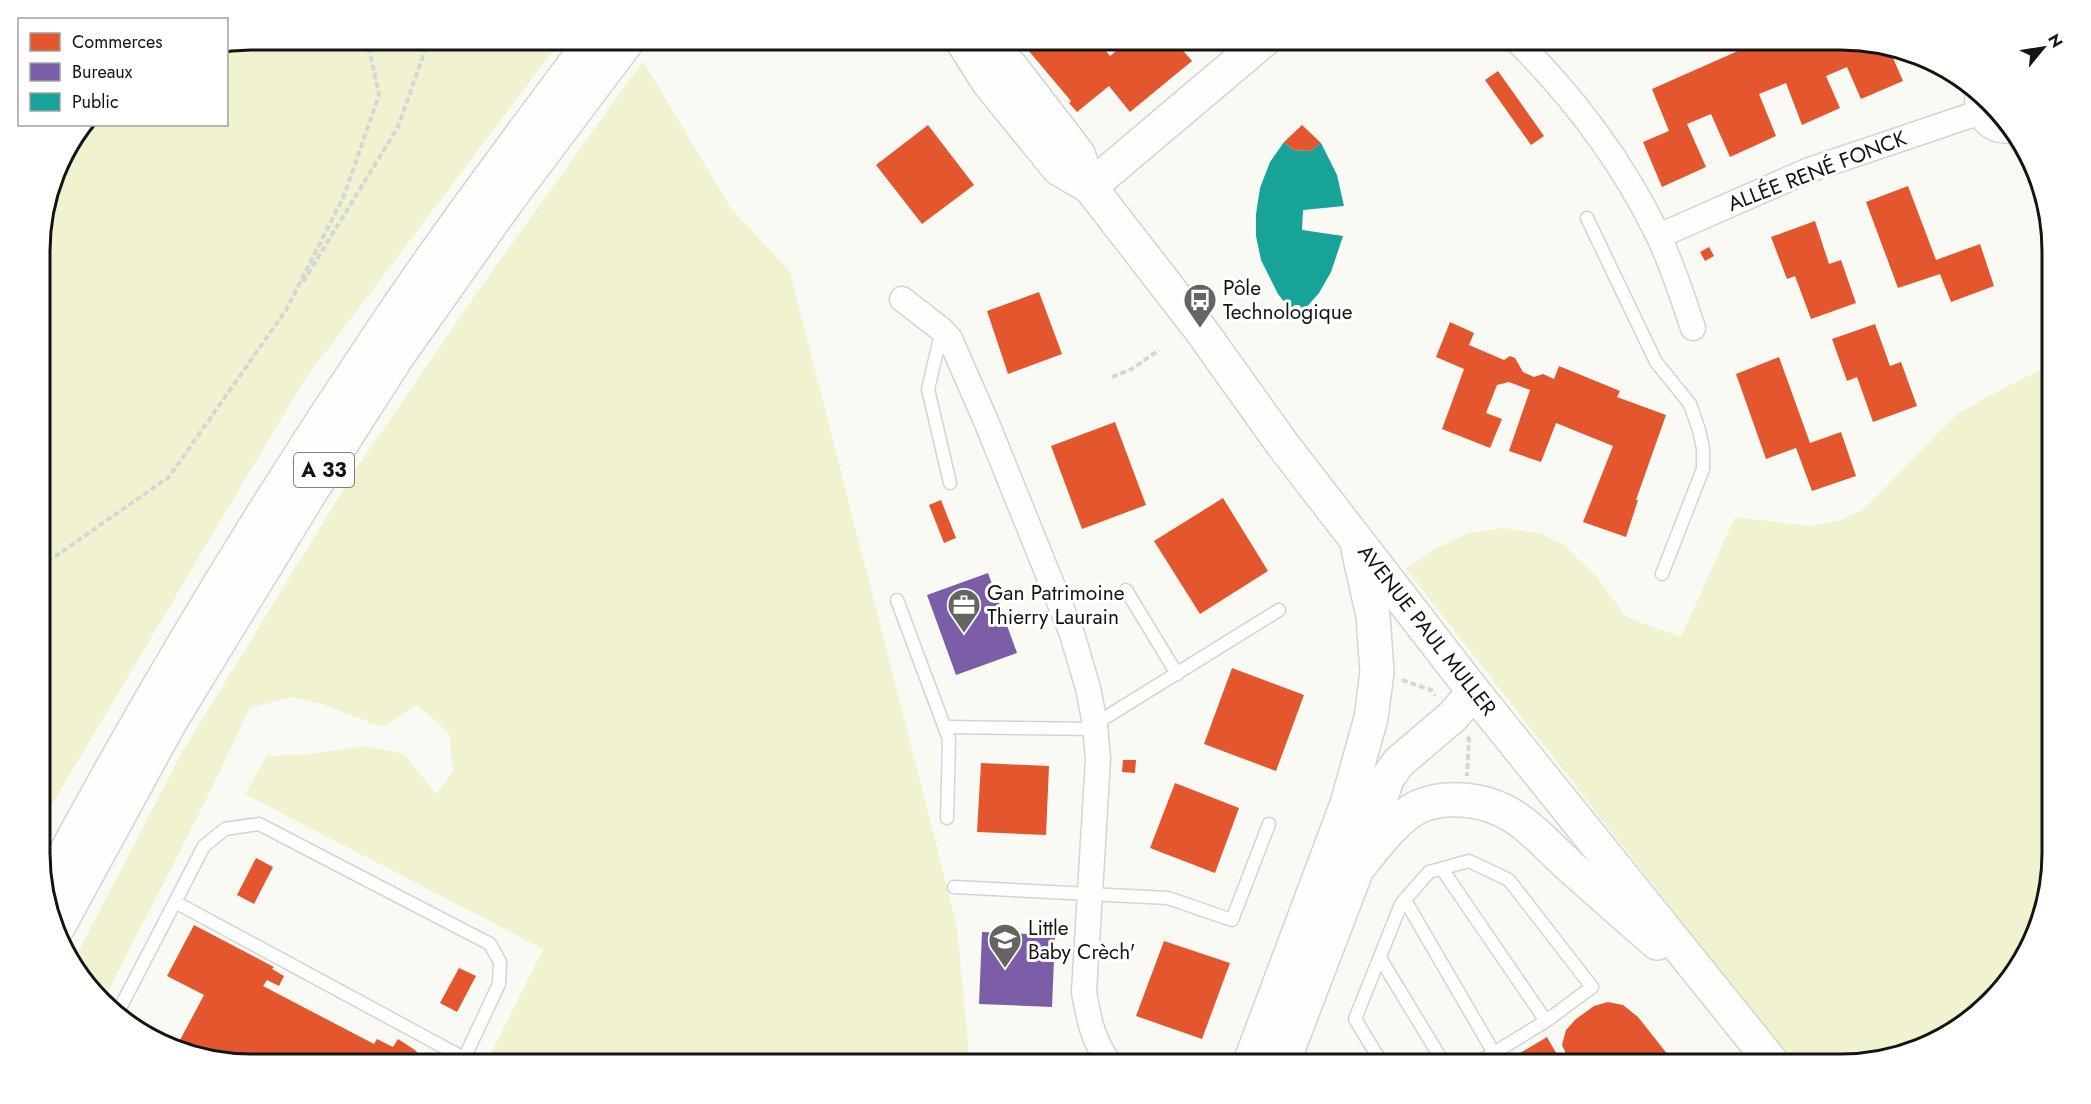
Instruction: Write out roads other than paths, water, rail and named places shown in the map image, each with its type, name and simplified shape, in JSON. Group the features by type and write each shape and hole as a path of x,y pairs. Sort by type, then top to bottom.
{"main road":[{"name":"A 33","path":"51,880 191,633 276,494 378,337 481,190 585,50"},
{"name":"A 33","path":"61,921 170,722 384,376 508,200 621,50"},
{"name":"AVENUE PAUL MULLER","path":"968,50 989,83 1059,169 1090,187"},
{"name":"AVENUE PAUL MULLER","path":"993,50 1012,68 1078,154 1090,187 1200,329 1283,446 1474,692 1766,1054"},
{"path":"1090,187 1252,50"},
{"path":"1253,1054 1347,804 1371,718 1377,672 1373,616 1355,539"},
{"path":"1347,804 1384,748 1402,731 1440,702 1474,692"},
{"path":"1286,1054 1357,869 1387,779 1399,762 1452,717 1474,692"},
{"path":"1357,869 1394,826 1416,808 1432,802 1452,799 1482,802 1502,808 1527,825 1572,868 1729,1006"}],"street":[{"path":"1526,50 1549,72 1592,126 1637,195 1659,236 1693,328"},
{"path":"1978,106 1989,126 2002,131"},
{"name":"ALLÉE RENÉ FONCK","path":"1659,236 1809,170 1978,106"},
{"path":"902,299 950,339 986,421 1072,634 1088,688 1096,727 1098,759 1084,992 1090,1028 1104,1054"}],"lane":[{"path":"1587,218 1656,362 1690,404 1699,430 1703,469 1662,573"},
{"path":"942,330 928,389 950,483"},
{"path":"1126,590 1178,674"},
{"path":"897,600 949,739 947,818"},
{"path":"946,727 1096,727 1279,610"},
{"path":"121,1007 204,846 225,829 259,824 490,944 500,962 499,984 465,1054"},
{"path":"954,887 1168,898 1232,920 1269,824"},
{"path":"1376,1054 1355,1019 1401,904 1429,872 1469,861 1509,880 1592,987 1546,1021 1494,1053 1405,900"},
{"path":"1442,869 1546,1021"},
{"path":"175,902 449,1054"},
{"path":"1380,958 1438,1054"}],"place":[{"name":"Pôle Technologique","path":"1200,329"},
{"name":"Gan Patrimoine Thierry Laurain","path":"964,634"},
{"name":"Little Baby Crèch'","path":"1005,969"}]}
